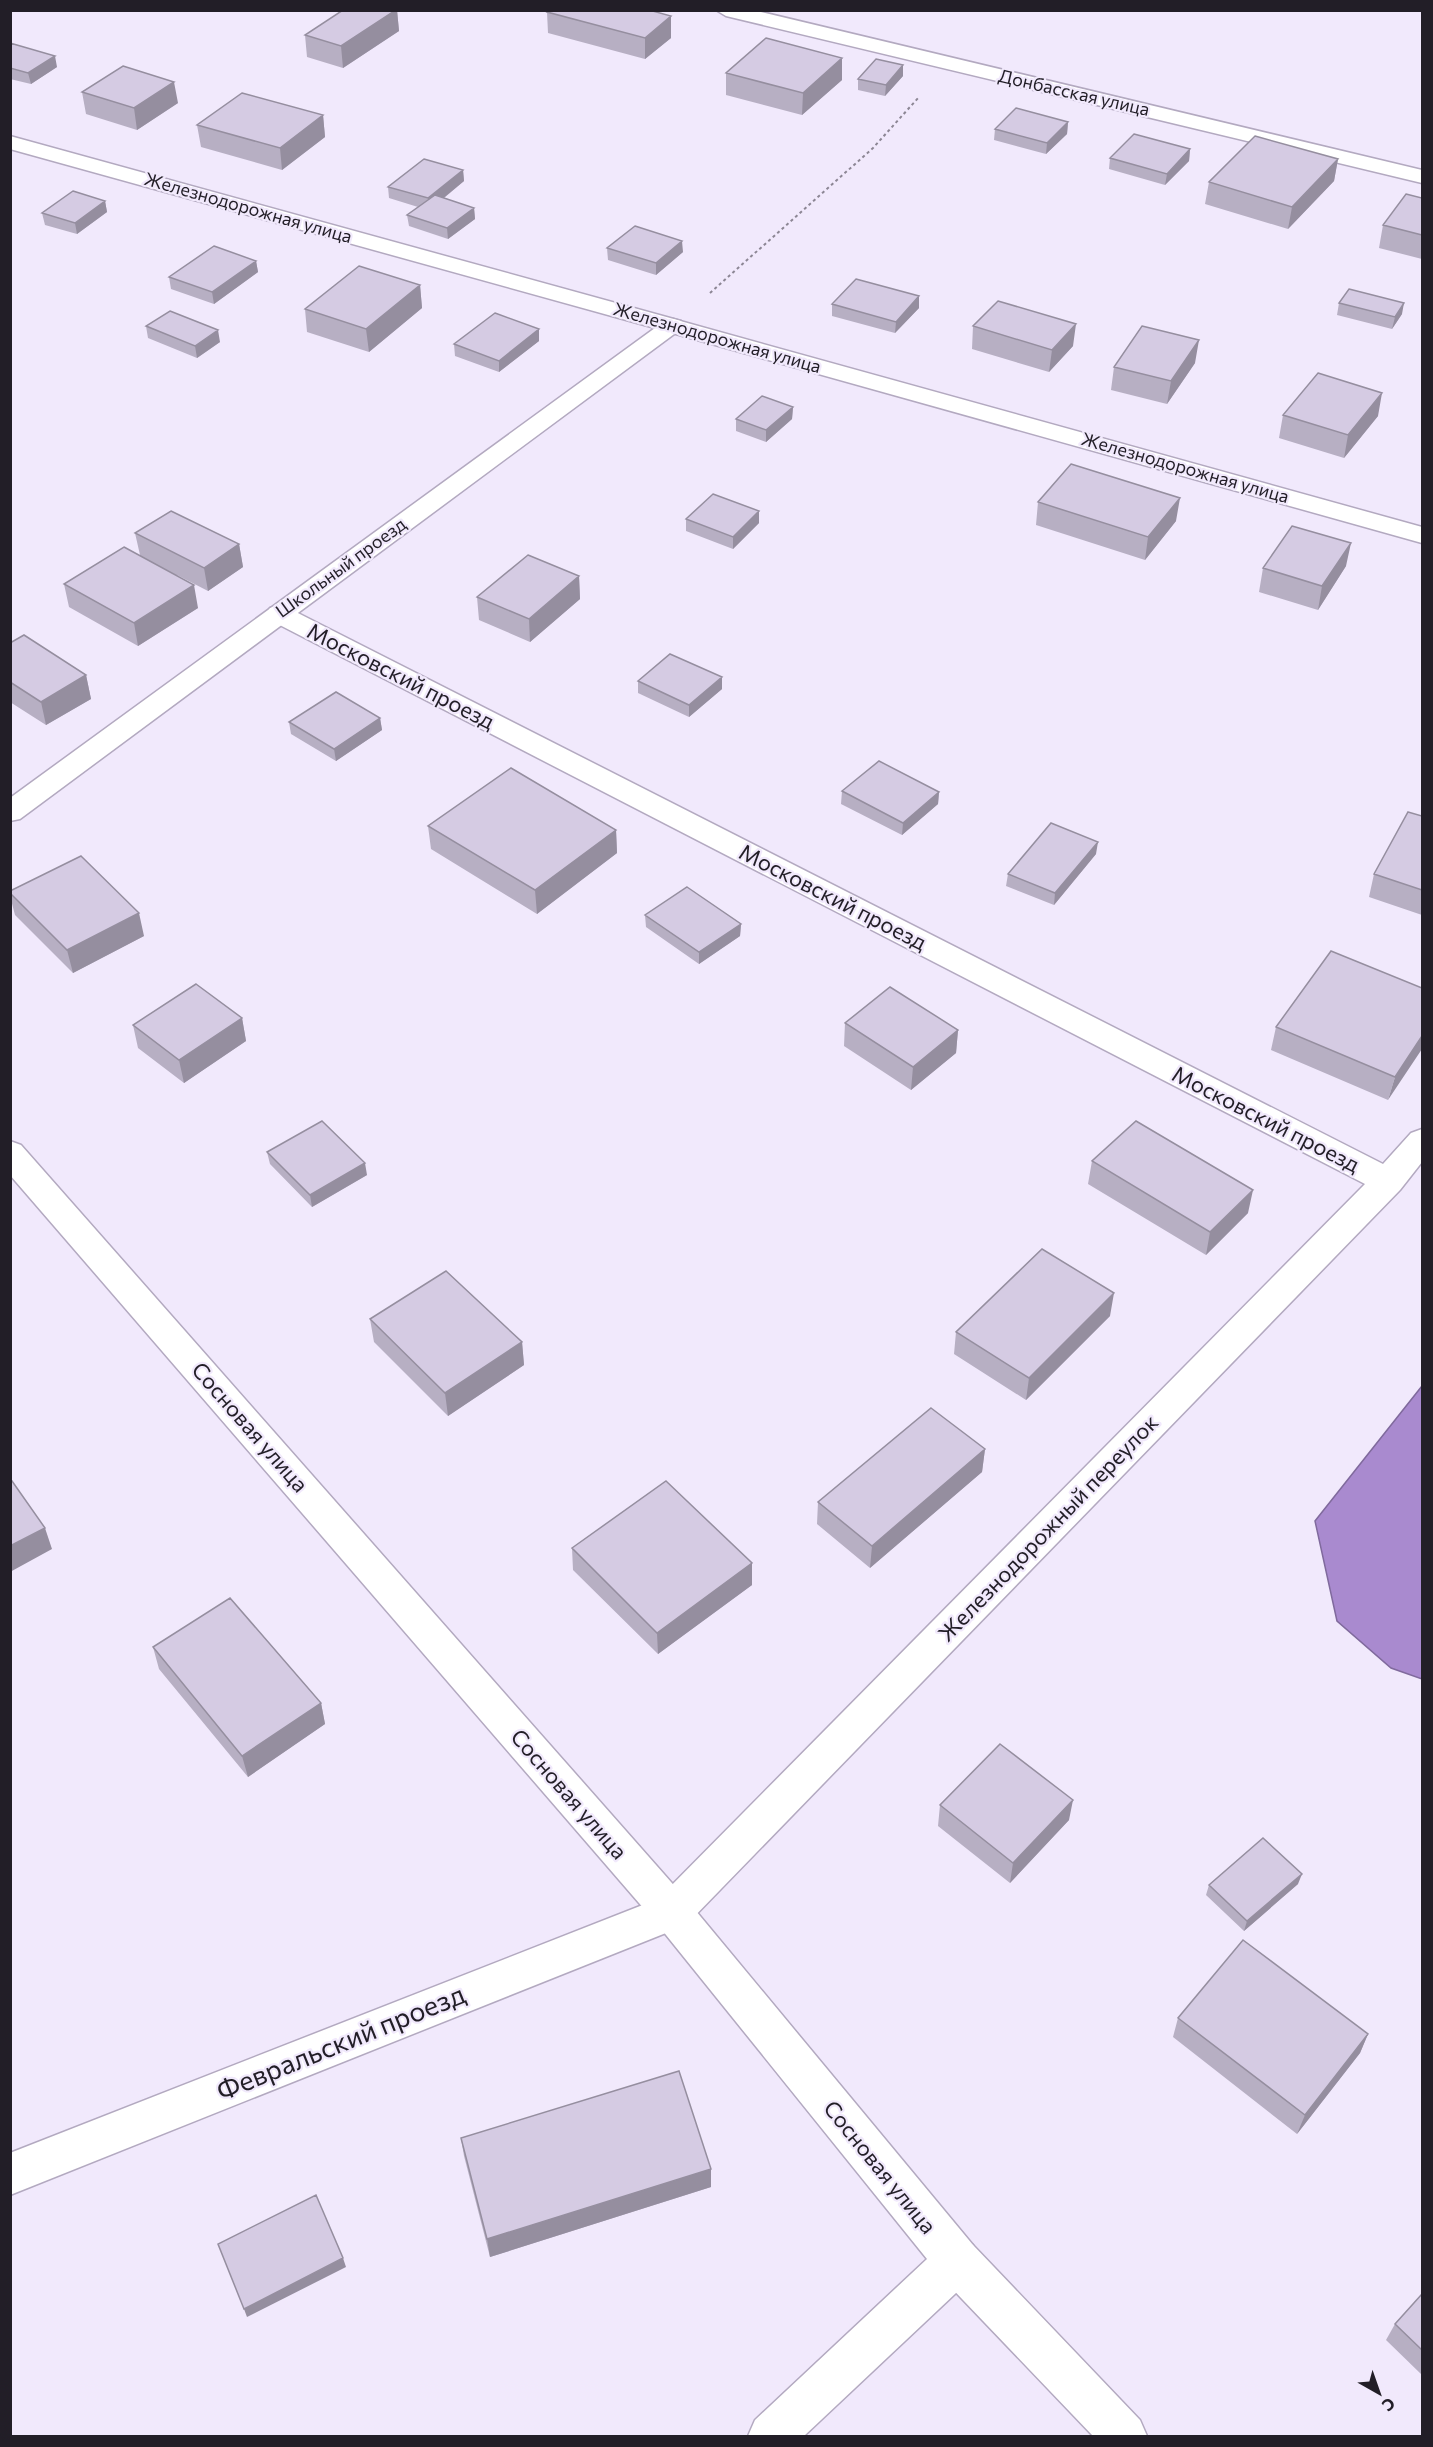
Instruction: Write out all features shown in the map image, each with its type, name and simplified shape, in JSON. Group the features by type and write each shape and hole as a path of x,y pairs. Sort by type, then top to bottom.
{"street":[{"name":"Донбасская улица","path":"726,10 1422,177"},
{"name":"Железнодорожная улица","path":"10,142 1422,535"},
{"name":"Школьный проезд","path":"10,812 673,326"},
{"name":"Московский проезд","path":"279,614 1388,1181"},
{"name":"Железнодорожный переулок","path":"672,1912 1388,1181 1422,1141"},
{"name":"Сосновая улица","path":"10,1153 672,1912 957,2261 1124,2436"},
{"name":"Февральский проезд","path":"10,2174 672,1912"},
{"path":"771,2436 957,2261"}],"path":[{"path":"673,326 873,148 950,63"}],"shaded area":[{"path":"1422,1386 1422,1679 1391,1668 1337,1621 1315,1521"}],"building":[{"path":"343,10 396,10 341,46 305,35"},
{"path":"549,10 649,10 671,16 645,38 547,12"},
{"path":"766,38 842,58 803,93 726,73"},
{"path":"10,43 55,56 28,73 10,68"},
{"path":"876,59 903,65 886,85 858,79"},
{"path":"123,66 174,82 134,108 82,92"},
{"path":"242,93 323,115 280,148 197,125"},
{"path":"1016,108 1068,122 1047,143 995,129"},
{"path":"1134,134 1190,149 1167,174 1110,158"},
{"path":"1255,136 1338,159 1292,207 1209,182"},
{"path":"424,159 463,170 428,198 388,187"},
{"path":"73,191 105,201 75,223 42,213"},
{"path":"1406,194 1422,198 1422,235 1383,225"},
{"path":"435,195 474,208 447,228 407,215"},
{"path":"635,226 682,241 656,263 607,248"},
{"path":"214,246 256,261 212,292 169,277"},
{"path":"359,266 420,285 366,329 305,309"},
{"path":"856,279 919,296 896,322 832,304"},
{"path":"1349,289 1404,303 1395,317 1339,303"},
{"path":"998,301 1076,324 1052,350 973,326"},
{"path":"170,311 218,330 195,346 146,326"},
{"path":"495,313 539,329 499,361 454,344"},
{"path":"1142,326 1199,340 1171,381 1114,367"},
{"path":"1318,373 1382,393 1348,435 1283,415"},
{"path":"762,396 793,407 766,430 736,419"},
{"path":"1071,464 1180,498 1148,537 1038,502"},
{"path":"713,494 759,511 733,537 686,519"},
{"path":"171,511 239,544 204,568 135,533"},
{"path":"1292,526 1351,543 1322,586 1263,568"},
{"path":"124,547 194,585 134,623 64,584"},
{"path":"528,555 579,576 529,619 477,597"},
{"path":"24,635 86,675 41,702 10,682 10,643"},
{"path":"670,654 722,677 689,705 638,681"},
{"path":"336,692 380,718 334,749 289,722"},
{"path":"879,761 939,792 903,823 842,791"},
{"path":"511,768 616,830 535,890 428,826"},
{"path":"1408,812 1422,816 1422,890 1374,874"},
{"path":"1051,823 1098,842 1055,893 1008,874"},
{"path":"81,856 139,913 67,950 10,891"},
{"path":"687,887 741,924 699,952 645,915"},
{"path":"1331,951 1422,988 1422,1036 1395,1077 1276,1027"},
{"path":"196,984 242,1018 179,1060 133,1025"},
{"path":"890,987 958,1030 913,1067 845,1023"},
{"path":"322,1121 365,1163 310,1195 267,1152"},
{"path":"1136,1121 1253,1190 1210,1232 1092,1161"},
{"path":"1042,1249 1114,1293 1029,1378 956,1332"},
{"path":"446,1271 522,1342 445,1393 370,1319"},
{"path":"931,1408 985,1449 872,1546 818,1502"},
{"path":"12,1481 45,1528 10,1546 10,1482"},
{"path":"666,1481 752,1563 657,1633 572,1548"},
{"path":"230,1598 321,1703 242,1756 153,1647"},
{"path":"1000,1744 1073,1800 1013,1863 940,1805"},
{"path":"1263,1838 1302,1874 1247,1921 1209,1885"},
{"path":"1243,1940 1368,2034 1305,2115 1178,2018"},
{"path":"679,2071 711,2169 487,2239 461,2138"},
{"path":"316,2195 343,2258 244,2309 218,2244"},
{"path":"1422,2294 1422,2350 1395,2324"}]}
